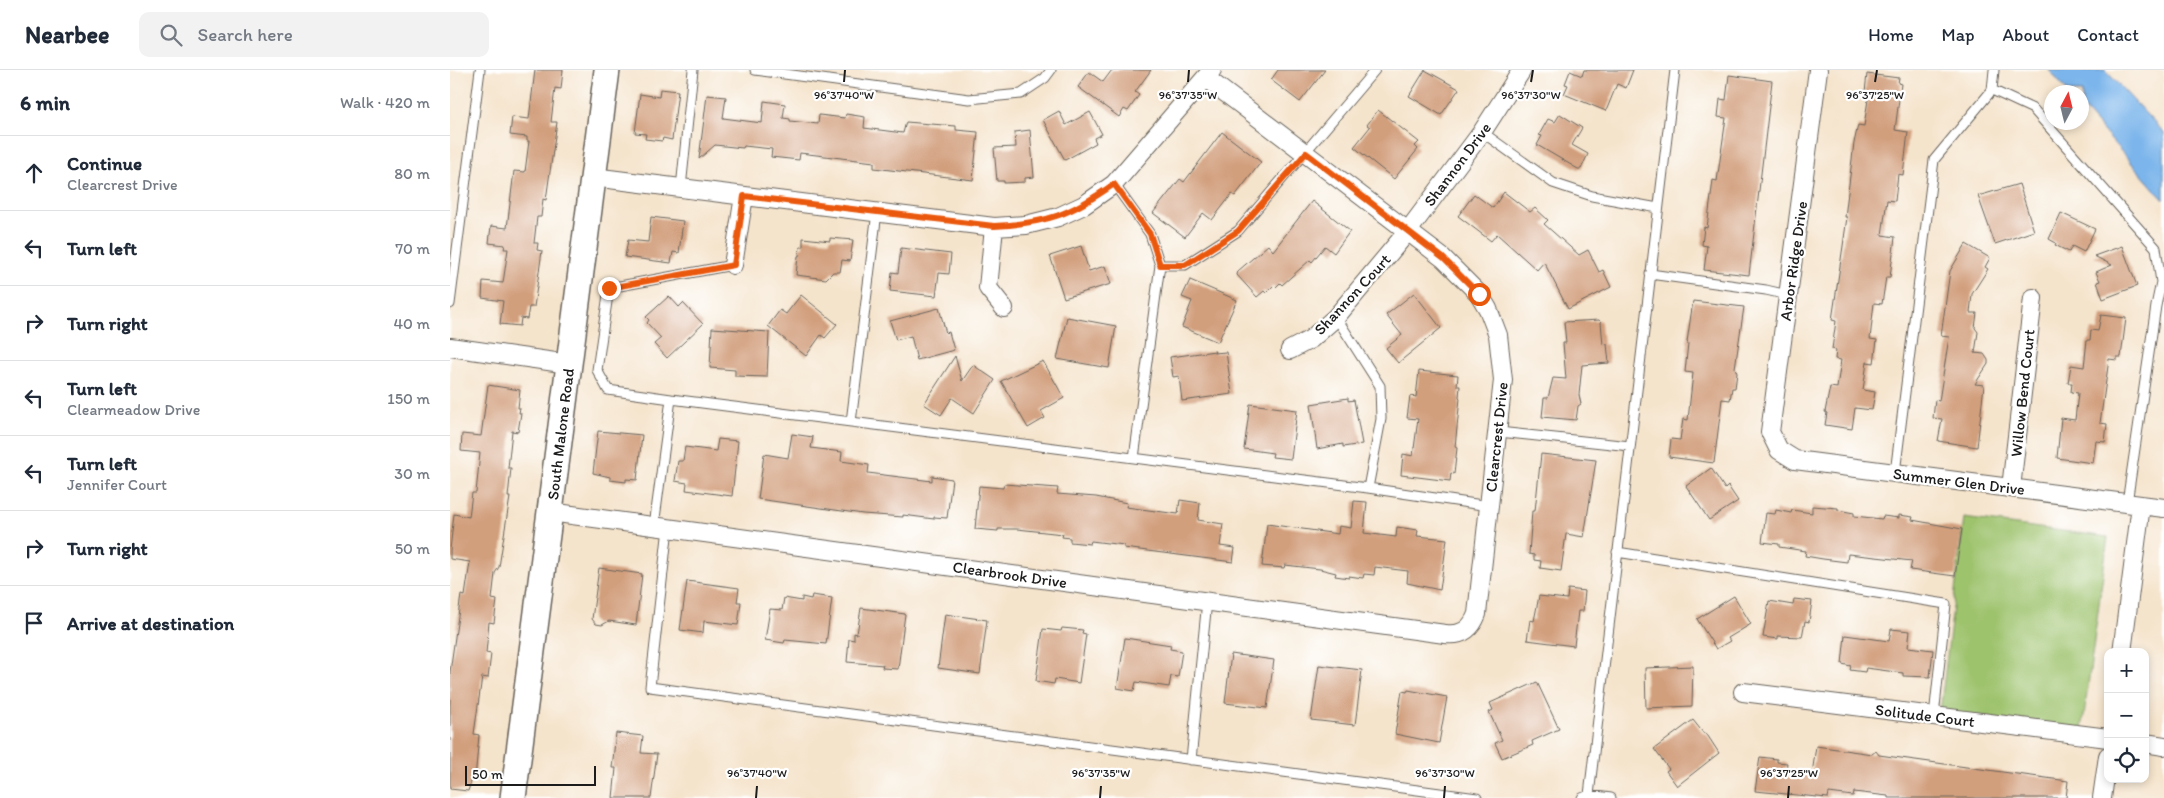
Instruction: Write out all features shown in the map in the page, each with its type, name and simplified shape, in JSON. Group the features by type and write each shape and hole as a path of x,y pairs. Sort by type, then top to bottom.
{"street":[{"name":"South Malone Road","path":"513,798 607,70"},
{"name":"Shannon Drive","path":"1408,232 1482,132 1522,70"},
{"name":"Arbor Ridge Drive","path":"1779,450 1770,432 1818,70"},
{"path":"593,177 994,226 1026,224 1058,217 1084,205 1114,184 1209,74"},
{"name":"Clearcrest Drive","path":"1209,74 1306,153 1443,258 1479,294 1488,309 1498,335 1503,380 1499,432 1477,614 1469,629"},
{"path":"734,265 744,196"},
{"path":"994,226 988,288 1004,308"},
{"name":"Shannon Court","path":"1290,350 1311,339 1336,317 1408,232"},
{"name":"Willow Bend Court","path":"2011,488 2033,298"},
{"path":"450,347 569,364"},
{"name":"Summer Glen Drive","path":"1779,450 1795,460 2164,508"},
{"path":"2122,648 2134,504"},
{"name":"Clearbrook Drive","path":"550,512 1453,635 1469,629"},
{"name":"Solitude Court","path":"1743,692 2104,737"},
{"path":"2149,744 2164,746"},
{"path":"2102,798 2104,783"}],"lane":[{"path":"450,304 455,230 480,70"},
{"path":"681,188 693,70"},
{"path":"755,70 968,99 1021,94 1045,78 1051,70"},
{"path":"1160,265 1185,265 1238,231 1375,70"},
{"path":"1611,798 1586,796 1618,552 1674,70"},
{"path":"1895,473 1934,160 1992,90 1994,70"},
{"path":"1992,90 2033,109 2156,248 2163,282 2156,306 2134,504"},
{"path":"1482,132 1553,183 1592,196 1658,208"},
{"path":"1114,184 1150,234 1160,265 1134,458"},
{"path":"851,422 877,212"},
{"path":"734,265 609,288 597,370 608,390 1368,488 1489,506"},
{"path":"1650,274 1766,290 1788,295"},
{"path":"1336,317 1380,386 1381,419 1368,488"},
{"path":"671,399 650,687 1477,798"},
{"path":"1499,432 1630,446"},
{"path":"1618,552 1946,604 1934,716"},
{"path":"1191,760 1207,601"}],"green space":[{"path":"1964,518 2108,537 2082,730 1940,712"}],"water":[{"path":"2049,70 2105,70 2164,133 2164,200 2089,115 2089,85 2062,85"}],"building":[{"path":"535,70 563,70 561,89 555,88 551,122 557,122 546,200 543,199 541,217 537,217 534,243 538,243 537,250 542,251 534,307 529,307 527,319 521,318 520,326 500,324 503,301 482,298 483,281 503,283 508,249 504,249 505,245 489,243 491,226 507,228 514,171 525,172 529,141 527,141 527,137 510,135 512,117 529,119"},
{"path":"1112,70 1151,70 1135,92 1139,95 1128,111 1124,109 1119,117 1078,87 1089,72 1103,82"},
{"path":"1278,70 1325,70 1300,102 1271,80"},
{"path":"1425,70 1459,89 1441,115 1409,96"},
{"path":"1584,70 1633,70 1626,88 1617,84 1606,111 1564,94 1568,85 1565,84 1570,71 1582,76"},
{"path":"1867,74 1899,78 1898,83 1901,84 1895,130 1908,132 1903,175 1898,174 1895,201 1887,200 1882,235 1895,237 1890,277 1886,277 1882,304 1874,303 1870,339 1877,340 1874,363 1867,362 1863,390 1875,392 1872,410 1855,408 1852,429 1825,425 1827,413 1825,412 1830,387 1837,388 1841,360 1835,359 1836,350 1832,349 1836,321 1832,320 1847,217 1845,217 1854,143 1858,125 1864,126 1869,93 1865,92"},
{"path":"1729,75 1772,81 1749,275 1704,270 1707,246 1702,245 1704,227 1707,228 1713,180 1717,181 1726,118 1718,117 1720,99 1726,100"},
{"path":"660,89 678,91 672,140 663,138 662,141 645,139 646,134 635,133 640,94 659,97"},
{"path":"707,95 726,97 723,118 762,123 764,101 785,104 783,118 790,119 790,121 818,124 819,115 845,118 846,114 865,117 864,128 903,133 906,122 956,126 956,130 978,132 973,180 874,168 874,162 800,153 799,160 771,157 772,149 744,146 743,148 715,145 699,159"},
{"path":"1378,110 1419,142 1415,146 1418,149 1394,179 1354,147 1370,127 1367,125"},
{"path":"1059,111 1066,125 1090,112 1102,134 1094,138 1096,143 1065,160 1043,120"},
{"path":"1560,114 1582,128 1572,145 1588,154 1581,169 1537,145 1542,136 1539,135 1548,119 1555,122"},
{"path":"1030,130 1034,177 1025,178 1025,182 1004,183 1004,181 997,181 994,148 1016,147 1015,132"},
{"path":"1222,132 1261,162 1235,196 1232,194 1212,220 1203,213 1185,237 1153,213 1180,179 1184,182"},
{"path":"2019,184 2034,231 1995,244 1978,196"},
{"path":"1504,192 1530,212 1535,208 1548,220 1544,224 1579,255 1588,250 1599,272 1603,270 1611,287 1568,309 1544,262 1537,270 1497,234 1491,241 1458,216 1474,194 1493,208"},
{"path":"1312,201 1350,231 1334,253 1325,246 1312,262 1310,260 1282,285 1280,283 1275,288 1273,286 1266,293 1264,291 1257,297 1237,275 1238,271 1268,245 1273,251"},
{"path":"2061,213 2095,229 2084,252 2072,246 2069,252 2055,245 2056,243 2049,239"},
{"path":"651,217 683,221 679,253 673,252 671,263 625,257 628,240 648,242"},
{"path":"803,238 830,241 830,238 853,240 850,261 842,260 840,272 833,272 826,279 796,275 800,247 803,247"},
{"path":"1966,244 1990,258 1985,267 1988,269 1972,294 1970,313 1977,313 1975,328 1978,332 1975,353 1984,354 1988,360 1988,364 1975,384 1984,385 1977,447 1938,441 1942,419 1933,418 1935,400 1939,401 1949,337 1941,336 1950,271"},
{"path":"1081,246 1089,271 1105,266 1111,284 1064,298 1050,256"},
{"path":"2122,246 2137,286 2103,299 2097,282 2100,281 2096,272 2112,265 2094,256"},
{"path":"901,248 951,254 949,274 939,273 936,296 890,291 892,272 898,273"},
{"path":"1190,280 1237,300 1218,342 1182,327 1192,301 1182,297"},
{"path":"1414,293 1441,328 1398,363 1386,348 1402,335 1386,315"},
{"path":"801,295 837,324 825,338 821,335 806,356 768,326 780,310 786,314"},
{"path":"669,296 679,307 683,303 703,324 667,358 654,344 661,338 647,323 649,320 646,317"},
{"path":"1693,301 1744,307 1735,368 1737,373 1735,388 1732,388 1730,400 1722,399 1714,463 1669,457 1671,439 1680,440 1683,419 1688,420 1693,373 1685,372"},
{"path":"939,308 946,333 949,332 954,350 917,360 911,336 896,340 890,321"},
{"path":"2101,315 2126,318 2121,357 2117,357 2117,360 2109,359 2100,423 2107,424 2105,442 2096,441 2093,463 2057,458 2061,418 2075,420 2078,393 2071,392 2072,383 2068,383 2071,365 2084,367 2087,340 2090,340 2091,330 2098,331"},
{"path":"1067,317 1116,326 1109,368 1057,359"},
{"path":"1599,320 1601,322 1603,345 1607,344 1609,363 1582,365 1579,395 1581,404 1578,406 1576,420 1542,417 1544,398 1548,398 1553,378 1566,379 1563,343 1566,343 1564,322"},
{"path":"712,328 769,332 767,377 735,376 735,370 710,368"},
{"path":"1215,351 1214,353 1226,352 1232,394 1182,401 1179,376 1173,377 1170,357"},
{"path":"955,356 962,381 973,365 995,380 974,413 952,398 941,415 924,404"},
{"path":"1043,361 1064,398 1041,411 1045,418 1028,428 1001,381"},
{"path":"1419,371 1458,375 1457,386 1460,386 1460,398 1455,447 1457,448 1454,474 1451,473 1450,481 1401,475 1403,454 1413,456 1418,419 1407,418 1410,396 1416,397"},
{"path":"488,385 520,390 518,408 520,408 519,413 521,413 518,432 512,431 508,468 511,468 508,497 510,497 499,567 495,573 492,599 497,600 494,623 489,622 486,653 491,654 488,678 482,677 474,734 479,735 475,779 472,779 468,791 450,789 450,672 461,595 465,596 470,562 450,559 450,550 454,514 469,517 472,493 476,493 480,453 461,451 462,434 481,436"},
{"path":"1348,398 1348,401 1354,400 1362,444 1343,447 1343,444 1317,449 1311,404"},
{"path":"1250,404 1297,410 1291,459 1272,457 1273,453 1244,449"},
{"path":"598,431 642,435 637,480 626,479 626,482 610,480 610,477 593,473"},
{"path":"792,434 813,437 811,448 842,452 841,461 869,465 868,473 932,481 932,476 952,479 947,518 934,517 934,519 903,515 903,517 863,514 758,499 764,454 788,458"},
{"path":"718,439 738,441 732,496 686,490 687,483 675,481 678,461 683,461 685,447 716,451"},
{"path":"1541,454 1596,460 1584,537 1566,534 1561,571 1540,568 1541,561 1534,560 1534,555 1529,554 1532,511 1535,511"},
{"path":"1711,468 1725,489 1728,486 1738,501 1709,520 1686,486"},
{"path":"1004,484 1058,488 1057,494 1096,497 1127,503 1126,507 1178,514 1180,500 1200,503 1198,520 1223,524 1220,546 1235,548 1233,562 1124,548 1124,545 1091,541 1090,544 1070,542 1070,538 1062,537 1063,534 1017,529 998,529 998,531 975,529 979,486 1003,488"},
{"path":"1354,501 1367,502 1364,533 1396,537 1397,527 1418,530 1417,536 1447,539 1440,590 1407,583 1408,571 1375,567 1374,575 1364,574 1363,578 1349,576 1349,578 1335,576 1336,573 1320,569 1285,565 1284,568 1262,566 1267,524 1338,534 1339,526 1351,528"},
{"path":"1812,506 1838,508 1838,510 1854,513 1854,516 1882,519 1883,516 1899,518 1899,515 1913,517 1912,520 1962,529 1955,576 1910,570 1912,561 1848,554 1847,562 1823,559 1805,556 1806,551 1762,542 1766,513 1775,514 1776,510 1791,513 1792,510 1812,513"},
{"path":"599,568 642,574 636,625 609,621 602,625 596,624 592,619"},
{"path":"687,581 739,588 737,602 741,602 738,625 704,621 703,633 680,630"},
{"path":"1568,589 1585,591 1583,611 1578,611 1574,646 1527,640 1530,620 1534,621 1539,596 1567,599"},
{"path":"812,595 832,598 826,644 785,640 784,643 765,640 770,609 782,610 784,598 802,601 802,597 811,599"},
{"path":"1734,596 1751,624 1728,638 1730,641 1716,649 1697,619"},
{"path":"1794,599 1812,601 1809,622 1805,621 1802,637 1778,636 1778,639 1763,637 1769,601 1793,605"},
{"path":"861,608 905,614 898,669 882,668 883,665 847,662 849,639 854,640 854,633 857,634"},
{"path":"945,614 987,620 980,674 938,668"},
{"path":"1062,628 1083,630 1082,633 1086,634 1079,683 1055,679 1054,684 1036,681 1043,629 1061,631"},
{"path":"1891,629 1910,631 1908,647 1933,650 1930,677 1903,676 1903,673 1866,668 1865,672 1850,670 1851,666 1842,664 1845,635 1889,641"},
{"path":"1125,638 1171,645 1170,649 1182,651 1178,677 1171,676 1169,687 1136,682 1134,691 1117,688"},
{"path":"1231,654 1274,660 1267,708 1225,703"},
{"path":"1319,665 1362,670 1355,725 1311,720"},
{"path":"1693,666 1692,706 1646,708 1645,668"},
{"path":"1537,682 1559,729 1532,741 1533,745 1502,758 1495,743 1502,740 1489,712 1493,710 1490,703"},
{"path":"1408,690 1447,697 1439,743 1395,734 1402,691 1407,692"},
{"path":"1693,720 1704,734 1706,733 1719,753 1677,786 1666,771 1669,769 1654,749"},
{"path":"616,733 643,736 641,753 657,754 651,798 613,798 616,768 612,768"},
{"path":"1816,746 1872,754 1876,751 1879,755 2068,781 2066,798 1888,798 1888,796 1854,792 1853,796 1829,793 1828,798 1755,791 1760,757 1777,759 1777,762 1787,763 1786,770 1812,774"}],"route":[{"path":"609,288 734,265 744,196 994,226 1026,224 1058,217 1084,205 1114,184 1150,234 1160,265 1185,265 1238,231 1306,153 1443,258 1479,294"}]}
